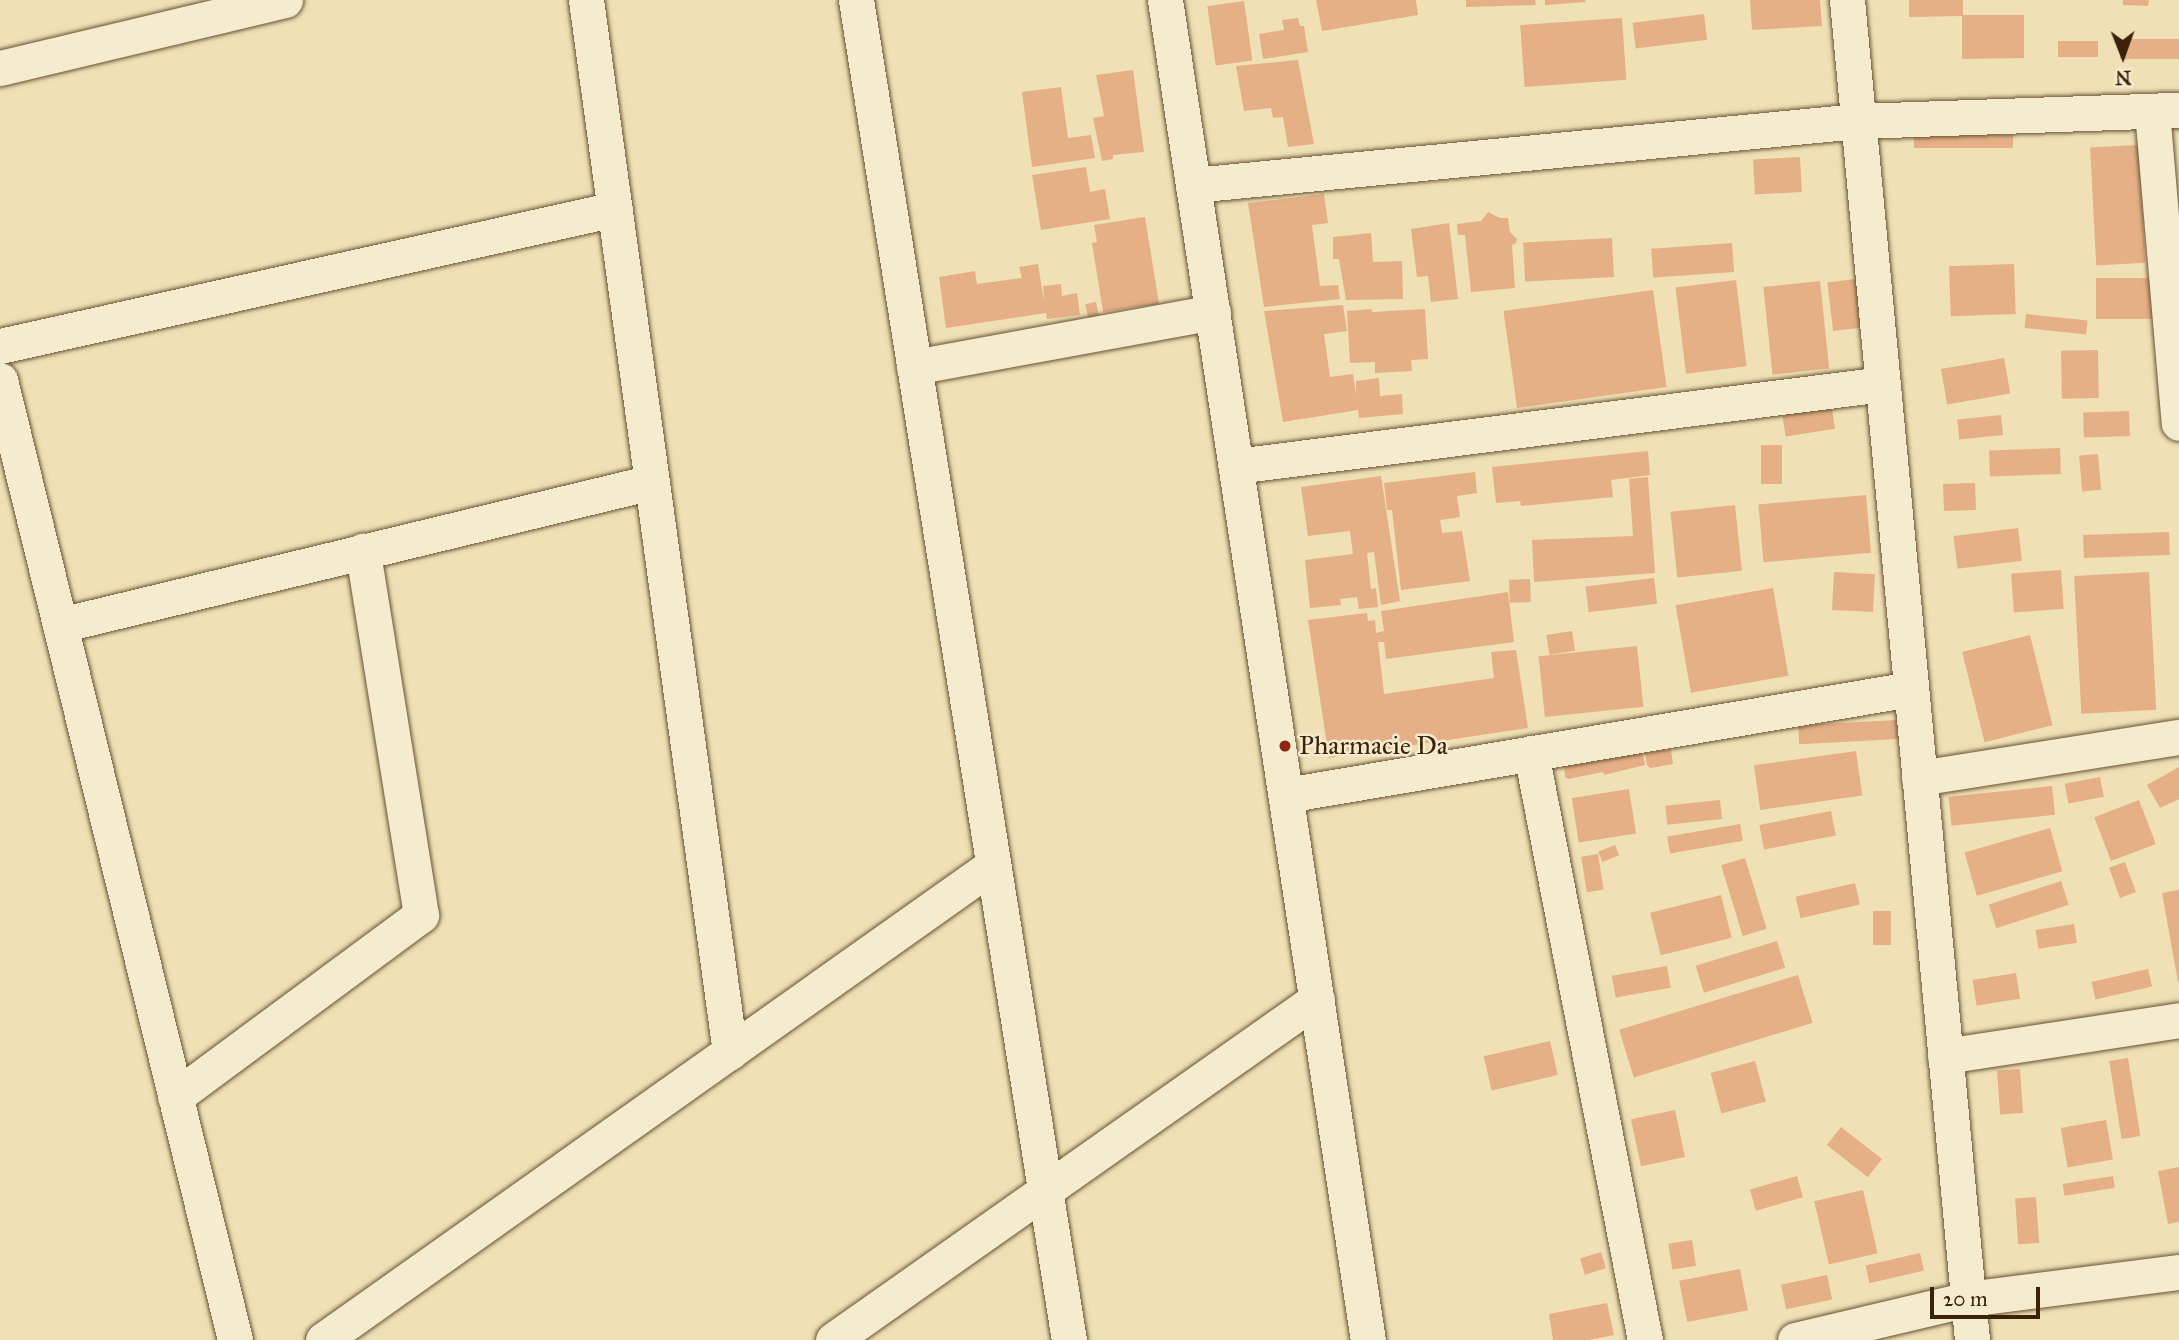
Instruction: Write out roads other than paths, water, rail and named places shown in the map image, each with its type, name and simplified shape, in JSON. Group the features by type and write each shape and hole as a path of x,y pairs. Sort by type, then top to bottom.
{"street":[{"path":"0,68 285,0"},
{"path":"586,0 730,1052"},
{"path":"856,0 1069,1340"},
{"path":"1165,0 1368,1340"},
{"path":"1847,0 1972,1340"},
{"path":"1193,186 1858,121 2166,110 2179,423"},
{"path":"0,346 615,209"},
{"path":"914,366 1213,312"},
{"path":"0,380 235,1340"},
{"path":"1236,466 1882,384"},
{"path":"60,625 652,482"},
{"path":"175,1097 421,915 363,551"},
{"path":"1286,795 1911,689"},
{"path":"1919,778 2179,737"},
{"path":"1531,754 1645,1340"},
{"path":"323,1340 993,864"},
{"path":"833,1340 1317,999"},
{"path":"1945,1056 2179,1020"},
{"path":"1795,1340 1968,1298 2179,1272"}],"place":[{"name":"Pharmacie Da","path":"1285,746"}]}
